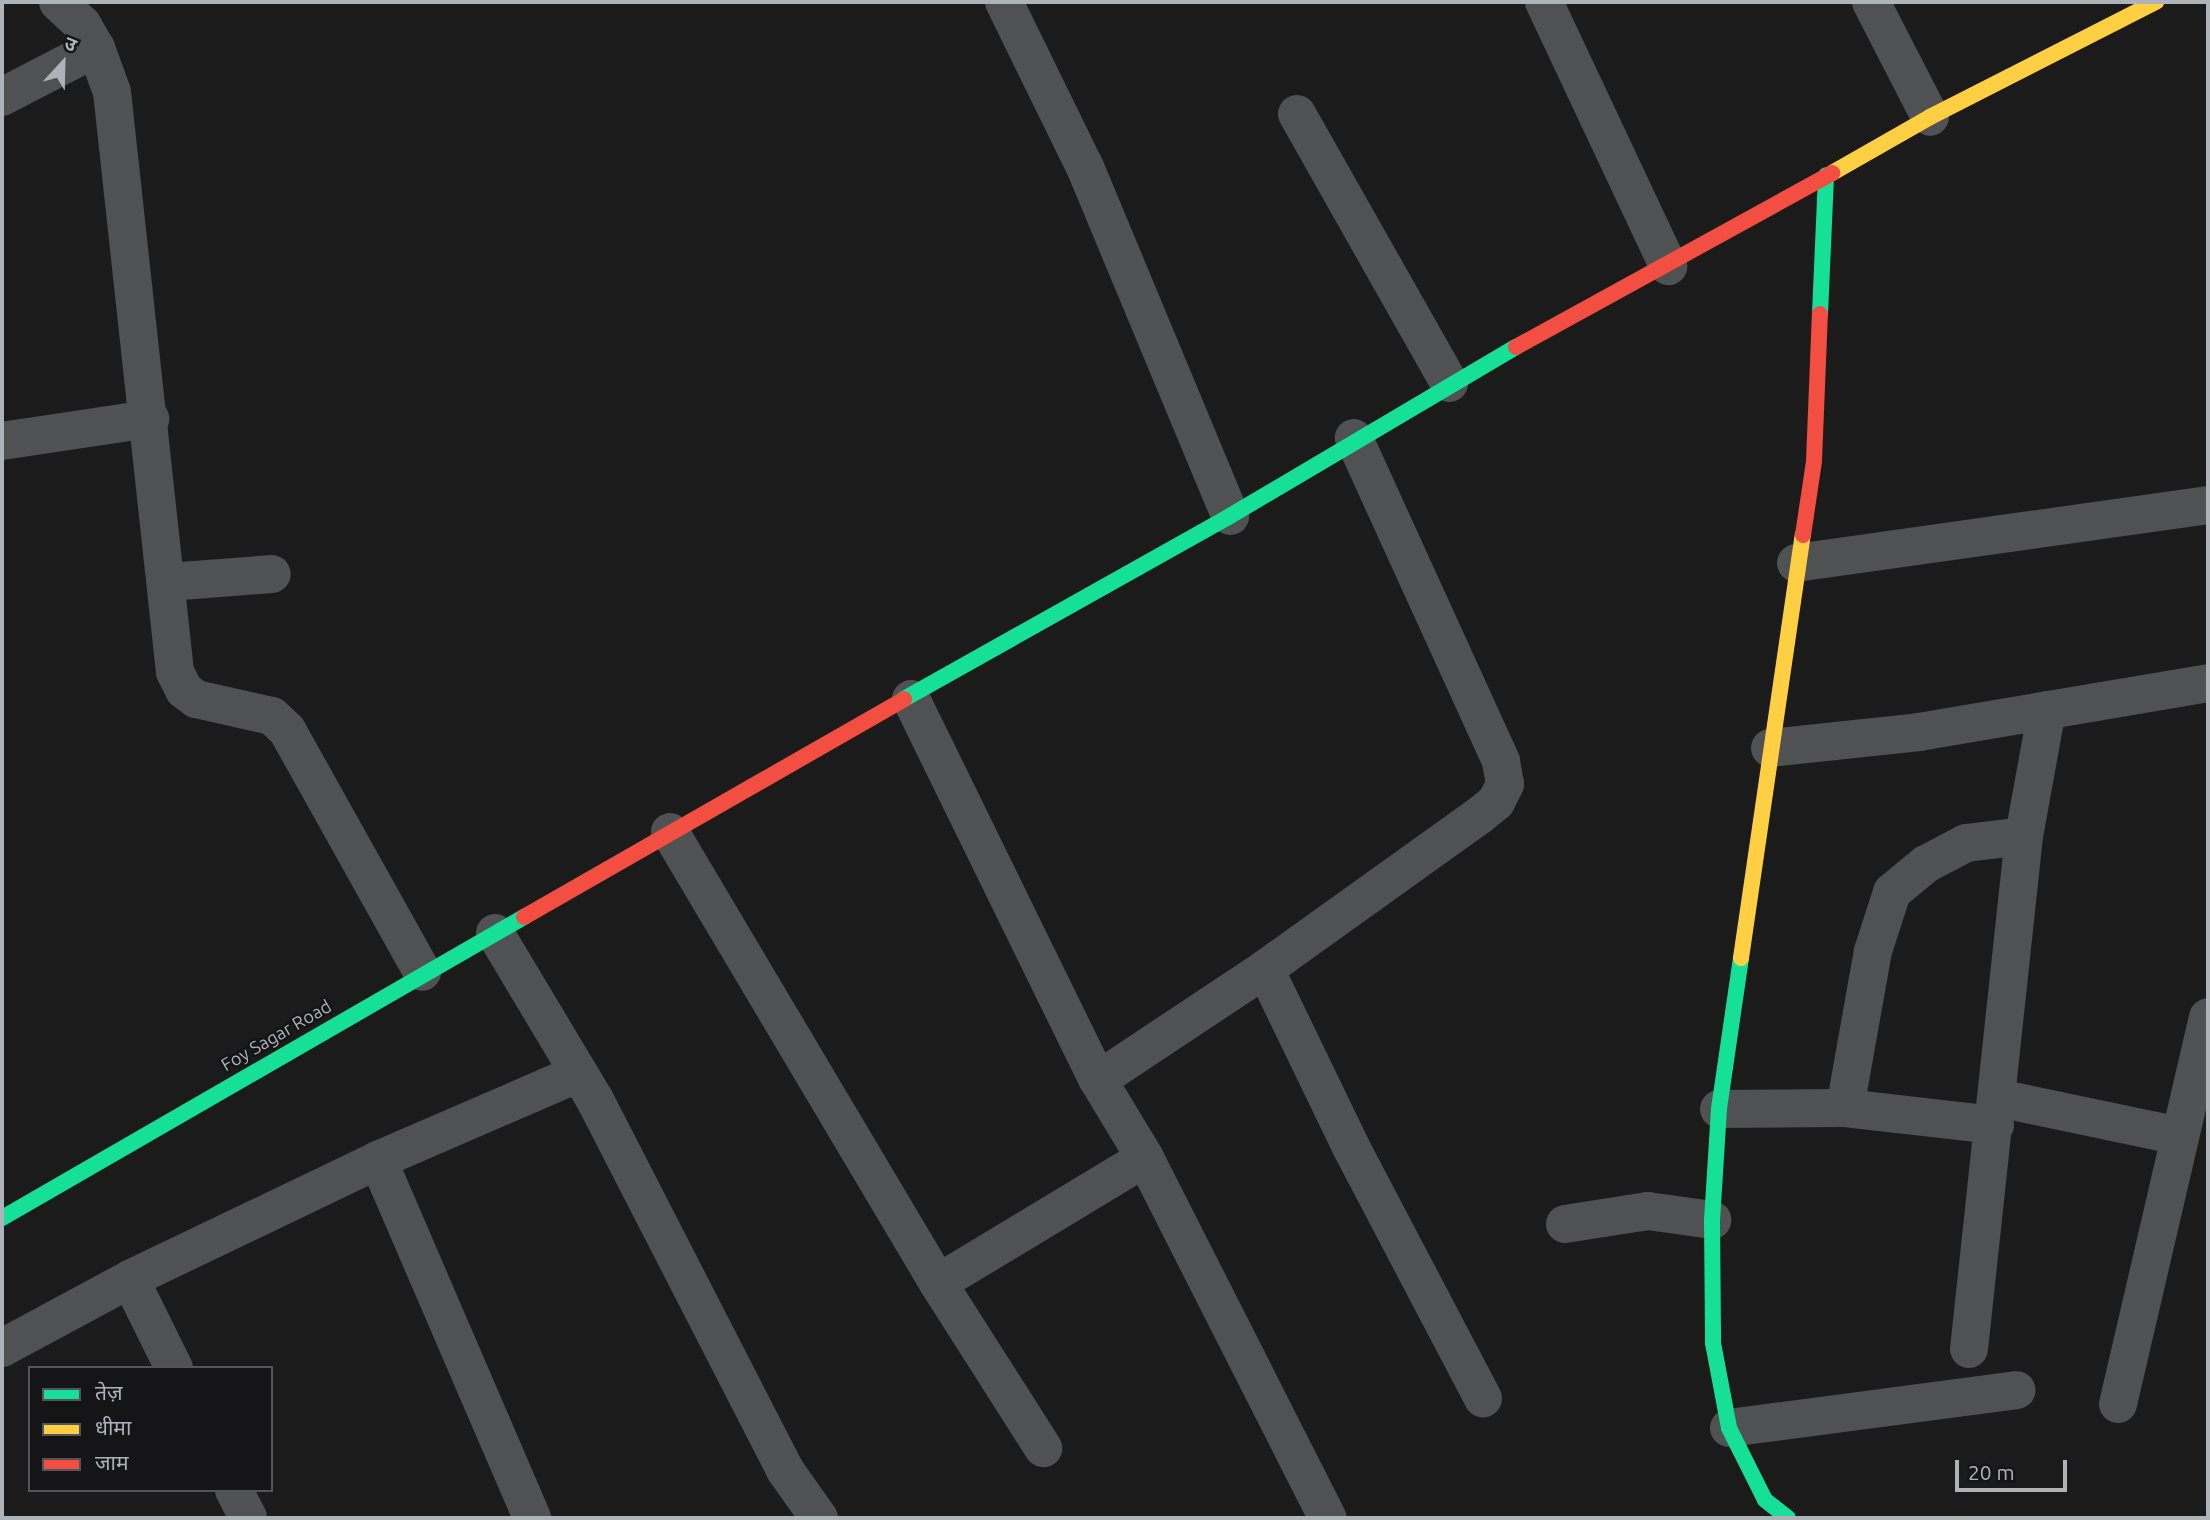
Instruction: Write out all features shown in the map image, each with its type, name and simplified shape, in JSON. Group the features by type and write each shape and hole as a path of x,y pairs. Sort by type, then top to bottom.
{"street":[{"path":"58,2 82,24 96,48 112,92 176,672 184,690 196,699 272,716 287,730 422,972"},
{"path":"1004,2 1085,167 1230,516"},
{"path":"1544,2 1668,266"},
{"path":"1871,2 1930,117"},
{"name":"Foy Sagar Road","path":"2,1218 422,972 573,890 656,839 911,699 1230,516 1353,438 1449,383 1668,266 1930,117 2156,2"},
{"path":"2,97 96,48"},
{"path":"1297,114 1449,383"},
{"path":"1788,1518 1765,1500 1729,1428 1713,1343 1712,1220 1719,1109 1796,563 1814,461 1826,175"},
{"path":"2,441 150,419"},
{"path":"1098,1080 1265,969 1480,815 1496,802 1505,784 1501,761 1353,438"},
{"path":"1796,563 2208,505"},
{"path":"168,582 272,574"},
{"path":"1770,748 1919,732 2208,683"},
{"path":"911,699 1098,1080 1145,1158 1328,1518"},
{"path":"1969,1349 2024,836 2047,710"},
{"path":"1845,1108 1872,951 1892,892 1927,864 1966,843 2024,836"},
{"path":"656,839 1043,1448"},
{"path":"495,933 579,1073 785,1470 819,1518"},
{"path":"1265,969 1357,1158 1483,1398"},
{"path":"2118,1404 2208,1017"},
{"path":"2,1348 130,1279 378,1160 579,1073"},
{"path":"1719,1109 1845,1108 1996,1112 2180,1136"},
{"path":"938,1283 1145,1158"},
{"path":"378,1160 532,1518"},
{"path":"1565,1223 1648,1211 1712,1220"},
{"path":"130,1279 173,1366"},
{"path":"1729,1428 2017,1390"},
{"path":"235,1492 248,1518"}],"traffic: fast":[{"path":"1820,314 1826,175"},
{"path":"904,699 1230,516 1516,347"},
{"path":"2,1218 524,917"},
{"path":"1741,958 1719,1109 1712,1220 1713,1343 1729,1428 1765,1500 1788,1518"}],"traffic: slow":[{"path":"1832,173 1930,117 2156,2"},
{"path":"1741,958 1803,535"}],"traffic: jam":[{"path":"1516,347 1832,173"},
{"path":"1803,535 1814,461 1820,314"},
{"path":"524,917 904,699"}]}
